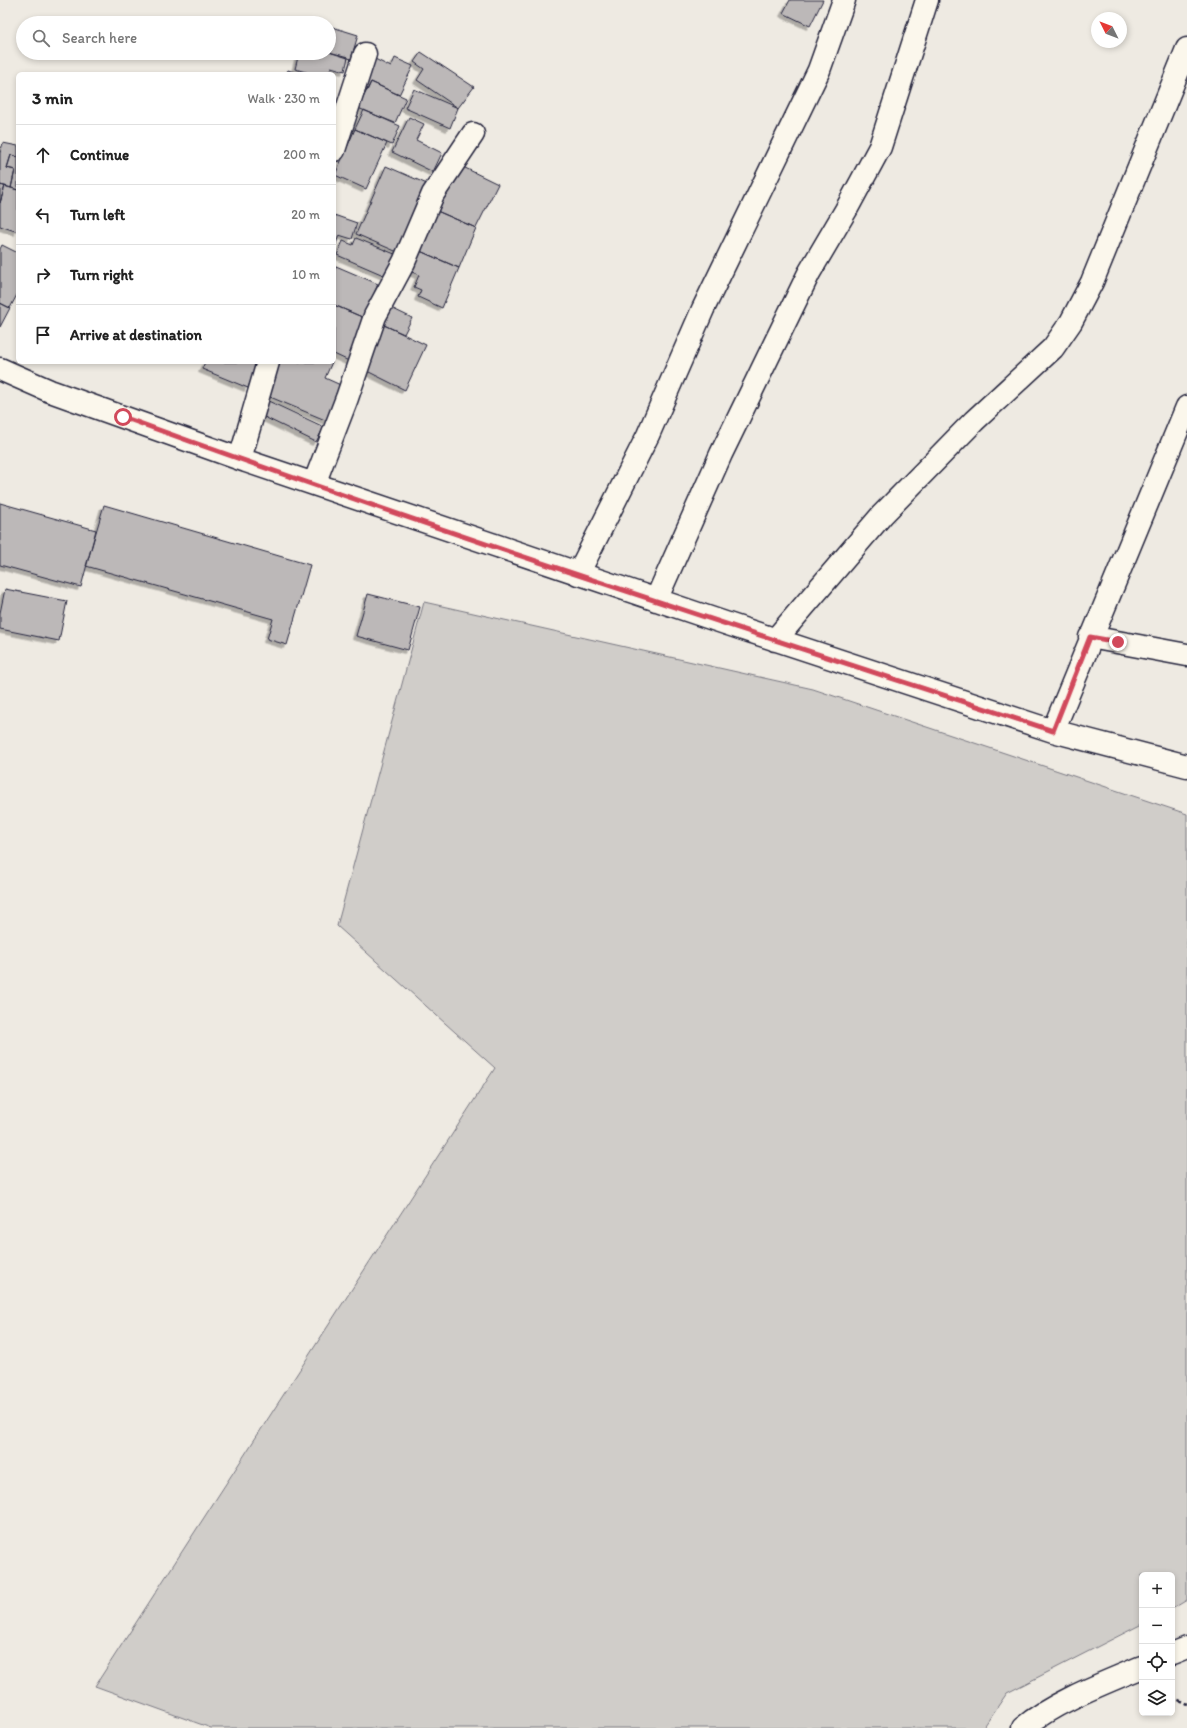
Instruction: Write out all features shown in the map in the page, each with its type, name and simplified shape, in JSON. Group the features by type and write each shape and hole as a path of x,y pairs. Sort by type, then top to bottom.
{"street":[{"path":"578,574 648,435 703,309 819,70 844,0"},
{"path":"656,600 721,454 809,273 846,210 880,147 927,0"},
{"path":"775,640 882,515 974,421 1053,348 1071,322 1092,282 1187,49"},
{"path":"336,144 365,54"},
{"path":"314,484 347,398 375,316 404,262 433,194 473,134"},
{"path":"240,459 267,364"},
{"path":"0,370 50,391 240,459 775,640 1053,731 1187,766"},
{"path":"1053,731 1090,637 1187,407"},
{"path":"1090,637 1187,655"},
{"path":"1175,1653 1187,1648"},
{"path":"1023,1728 1053,1709 1092,1688 1139,1668"}],"path":[{"path":"1175,1699 1187,1704"}],"shaded area":[{"path":"424,602 813,689 1187,814 1187,1600 1175,1607 1175,1572 1139,1572 1139,1626 1007,1693 983,1728 211,1728 95,1686 495,1068 337,926"}],"building":[{"path":"790,0 823,0 810,26 783,13"},
{"path":"336,28 358,35 351,59 336,54"},
{"path":"421,52 474,87 458,108 417,80 424,69 414,62"},
{"path":"336,54 348,57 345,71 331,67 330,72 306,72 295,69 297,60 336,60"},
{"path":"373,58 391,67 395,58 413,66 399,95 371,82 367,91 358,87"},
{"path":"371,82 406,98 395,123 358,108"},
{"path":"414,89 458,108 450,128 405,108"},
{"path":"364,110 400,126 392,145 355,129"},
{"path":"409,117 424,124 416,140 442,153 433,172 392,152"},
{"path":"355,129 387,143 366,189 336,175"},
{"path":"3,143 16,146 16,156 11,155 7,168 15,170 11,188 0,185 0,153"},
{"path":"11,155 16,156 16,189 11,188 15,170 7,168"},
{"path":"459,165 498,184 476,228 437,211"},
{"path":"386,166 427,184 402,254 356,234"},
{"path":"0,185 5,186 0,203"},
{"path":"5,186 16,189 16,231 0,226 0,203"},
{"path":"437,211 476,228 459,268 420,251"},
{"path":"336,216 357,223 352,239 339,235 336,244"},
{"path":"356,238 397,255 388,277 337,255 343,241 353,245"},
{"path":"2,245 16,252 16,297 10,308 0,303 0,249"},
{"path":"420,251 459,268 442,308 418,297 421,290 414,287 419,275 412,272"},
{"path":"336,266 378,284 373,296 378,299 369,320 336,306"},
{"path":"0,303 10,308 0,327"},
{"path":"383,304 412,318 404,334 384,325 381,332 372,327"},
{"path":"336,306 369,320 351,362 336,355"},
{"path":"384,325 426,345 405,390 363,369"},
{"path":"204,364 257,364 248,388 202,369"},
{"path":"275,364 331,364 325,378 345,387 330,422 263,394"},
{"path":"264,399 324,427 316,442 256,413"},
{"path":"0,503 96,530 81,587 0,565"},
{"path":"104,505 310,565 287,645 267,639 273,619 86,566"},
{"path":"5,589 67,601 59,641 0,629 0,613"},
{"path":"368,594 420,607 408,650 356,636"}],"route":[{"path":"123,417 240,459 578,574 1053,731 1090,637 1118,642"}]}
